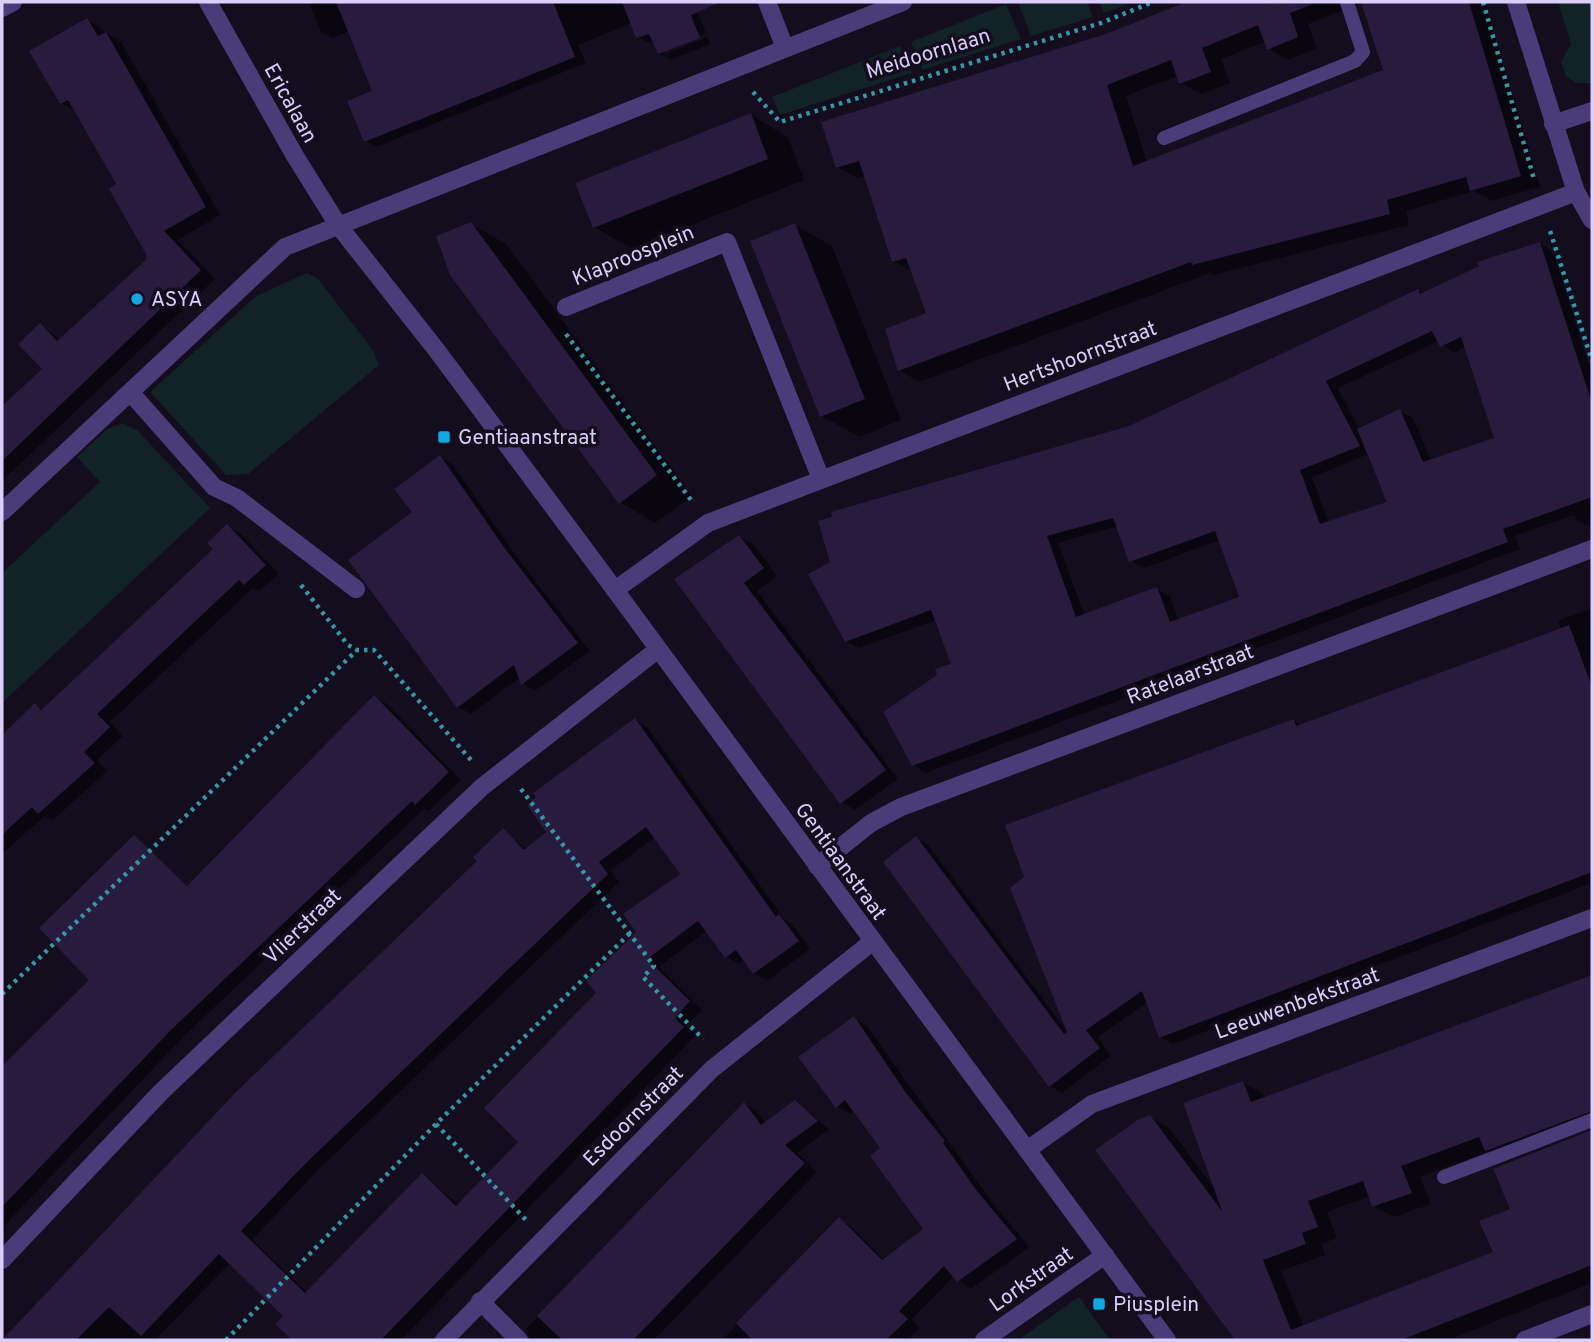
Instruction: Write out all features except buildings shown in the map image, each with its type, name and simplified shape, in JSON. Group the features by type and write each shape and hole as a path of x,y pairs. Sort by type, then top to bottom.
{"street":[{"path":"2,8 13,2"},
{"name":"Ericalaan","path":"208,2 295,156 338,225"},
{"path":"767,2 785,48"},
{"path":"2,512 285,247 902,2"},
{"path":"1516,2 1576,192 1592,220"},
{"path":"1553,124 1592,111"},
{"name":"Hertshoornstraat","path":"615,590 708,523 1576,192"},
{"name":"Gentiaanstraat","path":"338,225 438,352 615,590 1167,1340"},
{"name":"Klaproosplein","path":"566,307 727,242 821,479"},
{"path":"131,393 214,487 245,504 356,589"},
{"name":"Ratelaarstraat","path":"817,866 871,823 901,807 1592,549"},
{"name":"Vlierstraat","path":"2,1260 161,1092 490,782 657,650"},
{"name":"Leeuwenbekstraat","path":"1027,1150 1092,1104 1592,918"},
{"name":"Esdoornstraat","path":"444,1340 723,1060 872,942"},
{"name":"Lorkstraat","path":"984,1340 1105,1255"},
{"path":"480,1301 519,1340"},
{"path":"1525,1340 1592,1314"}],"lane":[{"path":"1164,138 1355,61 1363,52 1348,2"},
{"path":"1444,1177 1592,1120"}],"path":[{"name":"Meidoornlaan","path":"741,66 757,99 780,122 1101,23 1153,2"},
{"name":"Klaproosplein","path":"566,307 562,329 708,523"},
{"path":"295,577 348,645 357,650 374,650 490,782"},
{"path":"2,994 357,650"},
{"path":"506,769 654,966 643,977 723,1060"},
{"path":"226,1340 436,1124 630,933"},
{"path":"436,1124 543,1238"}],"shaded area":[{"path":"1018,2 1087,2 1093,17 1031,36"},
{"path":"1099,2 1133,2 1104,13"},
{"path":"1558,2 1592,2 1592,83 1576,83 1566,76 1561,62 1571,44"},
{"path":"1006,4 1021,39 922,70 911,42"},
{"path":"900,46 912,73 780,115 772,97"},
{"path":"307,273 318,279 373,350 379,365 248,474 226,475 150,392 256,296"},
{"path":"123,423 137,430 210,508 2,703 2,573 100,482 77,457 107,429"},
{"path":"1079,1297 1110,1340 1018,1340"}],"place":[{"name":"ASYA","path":"137,299"},
{"name":"Gentiaanstraat","path":"444,437"},
{"name":"Piusplein","path":"1099,1304"}]}
